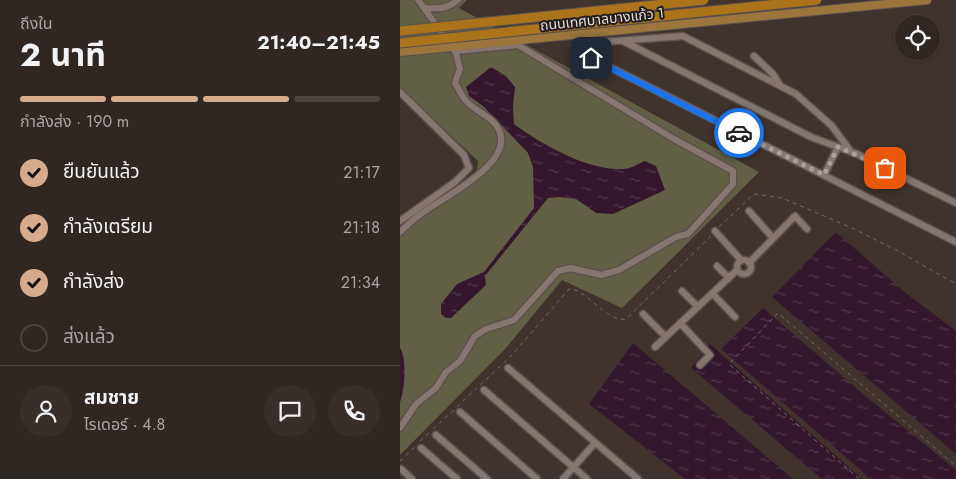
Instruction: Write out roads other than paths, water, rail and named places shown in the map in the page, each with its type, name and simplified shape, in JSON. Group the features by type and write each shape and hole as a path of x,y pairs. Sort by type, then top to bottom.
{"highway":[{"path":"400,31 704,0"},
{"path":"400,43 817,0"}],"main road":[{"name":"ถนนเทศบาลบางแก้ว 1","path":"400,52 453,49 927,0"}],"street":[{"path":"400,232 421,214 464,188 494,158 502,142 499,129 485,114 468,102 455,83 460,69 453,49 418,0"},
{"path":"424,8 449,8 458,0"},
{"path":"851,152 844,140 796,94 682,36 577,44 574,48 956,242"},
{"path":"622,40 811,137 851,152 956,203"},
{"path":"400,428 416,404 436,388 446,372 460,361 476,336 486,329 514,320 558,271 571,268 600,275 619,270 676,237 688,234 733,184 733,171 674,139 518,45 453,49"},
{"path":"754,56 773,74 780,86"},
{"path":"400,92 464,155 469,168 455,182 400,221"},
{"path":"824,175 838,147"},
{"path":"749,212 773,238"},
{"path":"737,270 740,273 747,273 751,267 750,262 795,216 808,229"},
{"path":"715,231 741,260 750,262"},
{"path":"655,347 737,270 736,266 741,260"},
{"path":"717,266 729,278"},
{"path":"682,291 698,307"},
{"path":"712,293 735,317"},
{"path":"644,314 666,336"},
{"path":"680,323 710,355 700,365"},
{"path":"508,368 638,479"},
{"path":"484,390 588,479"},
{"path":"460,412 537,479"},
{"path":"436,435 487,479"},
{"path":"562,479 595,443"},
{"path":"421,448 457,479"},
{"path":"401,469 412,479"}],"water":[{"path":"491,67 506,76 515,87 514,124 551,148 595,166 626,169 645,161 656,166 665,190 613,214 596,213 576,199 548,198 485,276 486,285 451,318 446,318 441,314 441,304 457,284 484,272 534,208 533,167 528,153 483,106 469,96 466,87"},
{"path":"836,232 907,294 956,331 956,454 772,297"},
{"path":"763,308 863,394 956,470 956,479 871,479 721,349"},
{"path":"633,343 793,479 685,479 589,404"},
{"path":"710,344 862,479 822,479 691,368"},
{"path":"400,348 404,359 404,374 400,402"}]}
